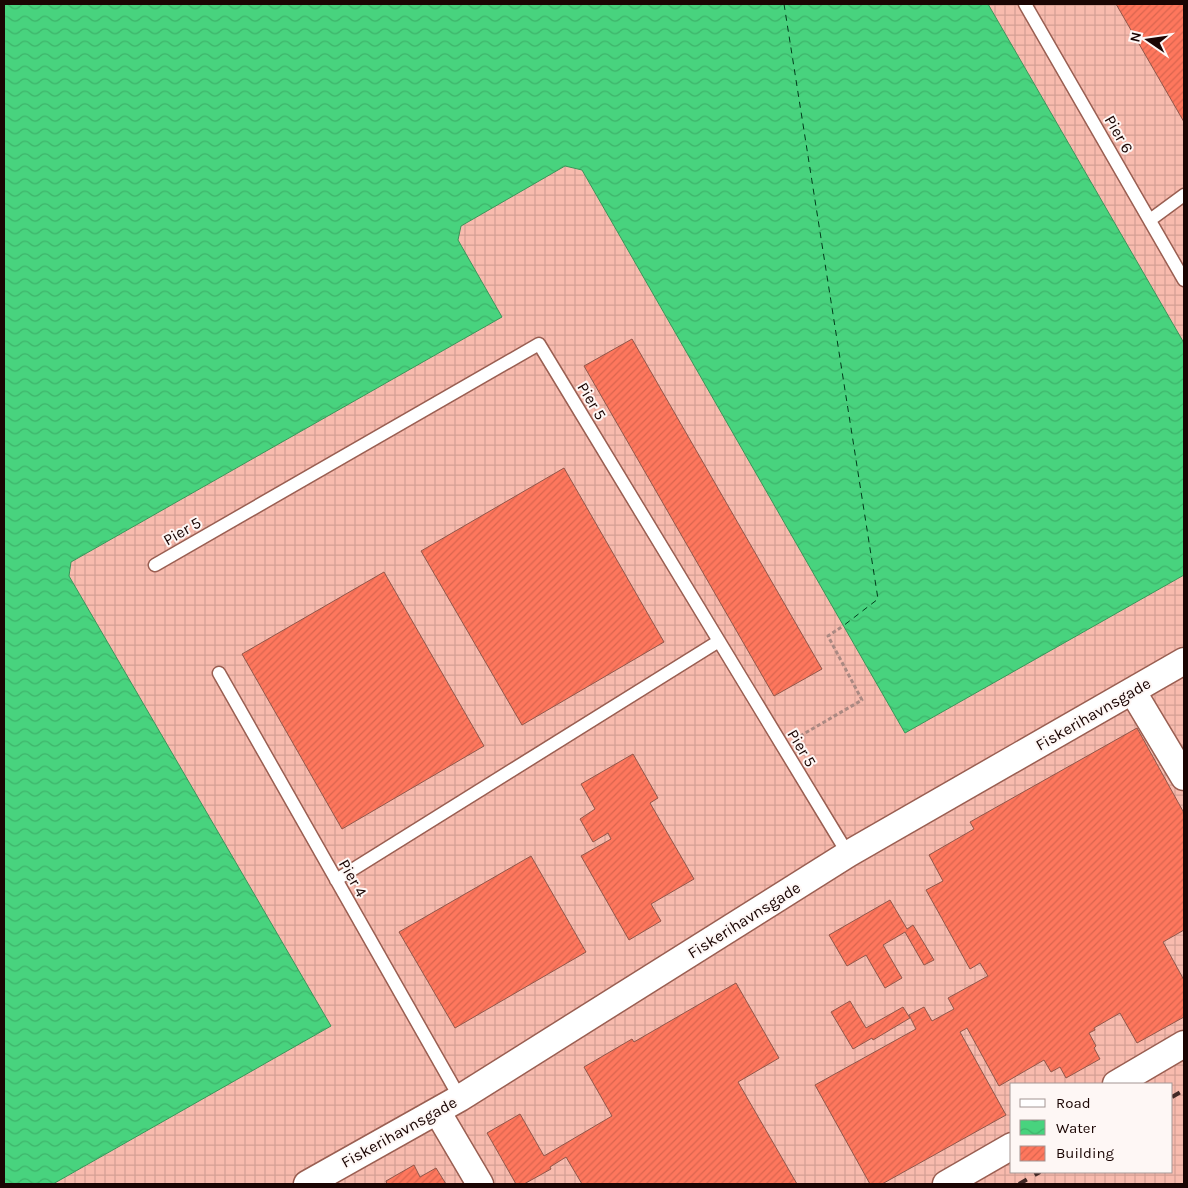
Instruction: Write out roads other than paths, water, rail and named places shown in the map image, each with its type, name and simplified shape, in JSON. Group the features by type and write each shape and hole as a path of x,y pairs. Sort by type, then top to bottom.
{"street":[{"name":"Fiskerihavnsgade","path":"307,1184 460,1098 848,854 1184,661"},
{"path":"1133,692 1184,777"},
{"path":"1118,1083 1184,1044"},
{"path":"437,1111 480,1184"},
{"path":"946,1184 1010,1147"}],"lane":[{"name":"Pier 6","path":"1025,4 1184,280"},
{"path":"1150,220 1184,195"},
{"name":"Pier 5","path":"155,565 538,344 848,854"},
{"path":"336,880 719,641"},
{"name":"Pier 4","path":"219,673 460,1098"}],"water":[{"path":"4,4 988,4 1184,343 1184,575 905,733 582,170 565,166 461,226 458,240 502,317 71,562 69,576 331,1026 53,1184 4,1184"}],"railway":[{"path":"1173,1096 1184,1090"},
{"path":"1019,1184 1038,1173"}]}
